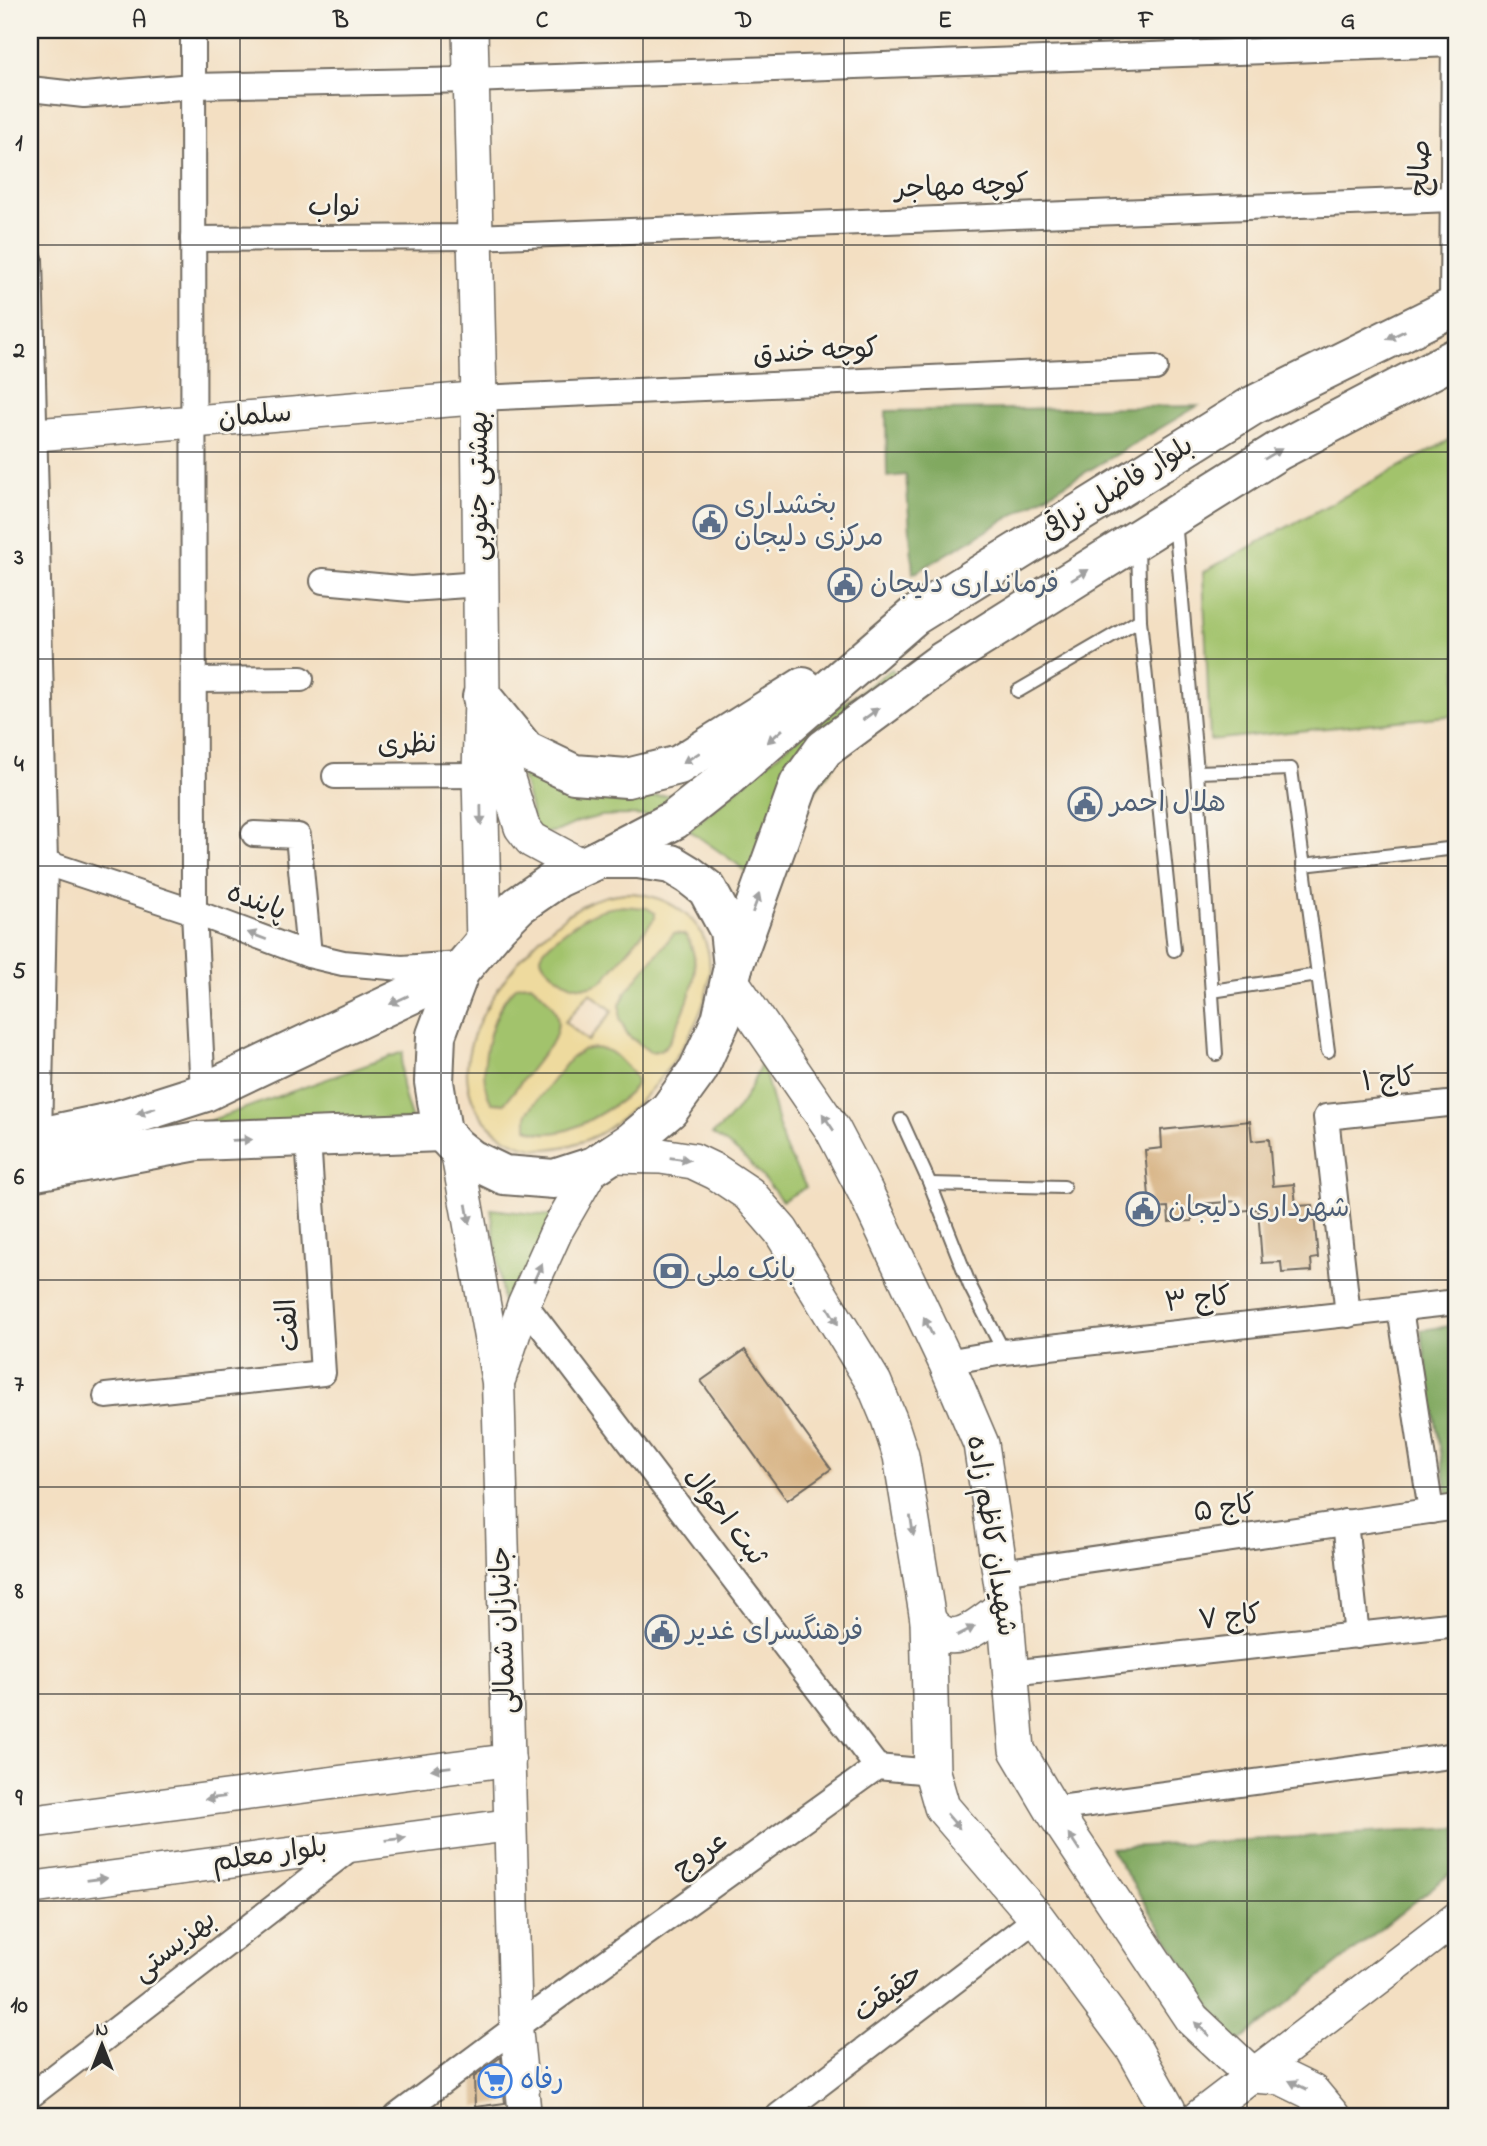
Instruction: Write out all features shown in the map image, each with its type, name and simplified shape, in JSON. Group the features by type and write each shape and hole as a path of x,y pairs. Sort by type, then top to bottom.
{"main road":[{"name":"بهشتی جنوبی","path":"470,30 479,398 482,698 471,959"},
{"name":"بلوار فاضل نراقی","path":"471,959 519,905 558,878 674,820 722,782 914,616 1252,406 1455,306"},
{"name":"بلوار فاضل نراقی","path":"732,974 799,784 824,749 943,661 1278,451 1457,358"},
{"path":"482,698 526,751 574,774 627,778 679,765 914,616"},
{"path":"471,959 436,1035 433,1082 449,1139 471,1159 504,1175 554,1178 603,1160 632,1142 669,1110 698,1070 721,1020 732,974 729,930 707,889 689,874 671,864 638,859 590,863 532,840 522,827 482,698"},
{"path":"33,1149 203,1093 471,959"},
{"name":"شهیدان کاظم زاده","path":"732,974 833,1130 946,1362 981,1444 1003,1589 1017,1750 1052,1809 1192,2019 1252,2076"},
{"path":"33,1149 308,1138 449,1139"},
{"path":"603,1160 661,1156 693,1161 716,1172 749,1194 781,1231 874,1383 901,1456 928,1620 932,1772 942,1807 1037,1918 1134,2049 1168,2110 1168,2116"},
{"path":"928,1620 934,1629 942,1634 952,1637 962,1635 1003,1589"},
{"path":"1252,2076 1282,2077 1312,2092 1332,2116"}],"street":[{"path":"193,30 194,912 203,1093"},
{"path":"30,89 84,95 193,86 471,80 1454,37"},
{"name":"صالح","path":"1454,37 1452,198 1455,306"},
{"name":"کوچه مهاجر","path":"475,237 1452,198"},
{"name":"نواب","path":"194,239 475,237"},
{"path":"30,259 37,860 33,1149"},
{"name":"کوچه خندق","path":"479,398 1155,368"},
{"name":"سلمان","path":"32,435 479,398"},
{"path":"323,581 411,589 480,584"},
{"path":"194,680 301,679"},
{"name":"نظری","path":"335,776 480,775"},
{"path":"254,834 298,836 309,956"},
{"name":"پاینده","path":"37,860 194,912 309,956 344,963 402,968 471,959"},
{"name":"کاج ۱","path":"1348,1315 1326,1117 1457,1103"},
{"name":"الفت","path":"106,1396 323,1373 308,1138"},
{"name":"جانبازان شمالی","path":"449,1139 498,1382 516,2026 525,2116"},
{"path":"498,1382 524,1303 557,1230 603,1160"},
{"name":"ثبت احوال","path":"524,1303 877,1767"},
{"name":"کاج ۳","path":"946,1362 1004,1352 1457,1303"},
{"path":"1400,1309 1431,1511"},
{"name":"کاج ۵","path":"1003,1589 1345,1522 1457,1507"},
{"path":"1345,1522 1357,1636"},
{"name":"کاج ۷","path":"1010,1673 1457,1624"},
{"path":"1052,1809 1457,1755"},
{"path":"30,1822 509,1760"},
{"path":"877,1767 932,1772"},
{"name":"عروج","path":"397,2116 516,2026 877,1767"},
{"name":"بلوار معلم","path":"30,1888 510,1825"},
{"name":"بهزیستی","path":"30,2096 357,1844"},
{"name":"حقیقت","path":"778,2116 1037,1918"},
{"path":"1199,2116 1457,1918"}],"lane":[{"path":"1175,516 1197,772 1216,1054"},
{"path":"1138,539 1140,620 1174,950"},
{"path":"1018,691 1140,620"},
{"path":"1197,772 1291,769 1328,1051"},
{"path":"1303,865 1457,848"},
{"path":"1212,991 1318,975"},
{"path":"901,1120 930,1184 970,1286 1004,1352"},
{"path":"930,1184 1064,1187"}],"green space":[{"path":"1198,406 913,574 906,475 887,477 886,411"},
{"path":"1457,436 1457,715 1210,740 1203,572"},
{"path":"892,669 897,677 753,879 737,864 689,830 808,729"},
{"path":"517,755 559,785 584,794 628,798 685,792 654,816 601,816 545,833 535,827"},
{"path":"623,906 647,908 655,913 656,918 603,981 587,987 573,985 555,975 545,965 541,956 543,951 565,931 596,912"},
{"path":"674,933 686,935 691,946 694,980 671,1039 661,1050 650,1052 628,1035 620,1019 620,1005 629,987"},
{"path":"531,984 545,996 554,1009 557,1031 553,1041 504,1104 492,1103 484,1082 487,1043 506,997 516,987"},
{"path":"594,1048 612,1053 635,1076 636,1084 632,1090 604,1112 570,1129 544,1133 526,1127 526,1113 570,1059 583,1050"},
{"path":"403,1052 402,1087 412,1120 195,1126"},
{"path":"762,1062 784,1146 806,1187 782,1201 751,1164 712,1134 729,1119 742,1102"},
{"path":"491,1209 551,1216 507,1332"},
{"path":"1457,1325 1457,1494 1448,1496 1421,1330"},
{"path":"1457,1828 1457,1868 1235,2045 1110,1848"}],"sand":[{"path":"625,893 647,895 667,902 680,910 702,935 710,965 705,998 691,1032 671,1064 647,1094 597,1135 572,1145 553,1148 538,1149 515,1143 501,1135 484,1119 475,1106 470,1091 467,1067 470,1045 479,1022 508,974 546,932 585,904","holes":["623,906 647,908 655,913 655,918 603,981 581,987 555,975 542,960 543,951 574,925 603,910","674,933 686,935 694,957 694,980 683,1014 671,1039 661,1050 650,1052 627,1035 620,1019 620,1005 625,993","527,984 538,990 554,1009 557,1032 553,1041 504,1104 492,1103 484,1077 493,1024 507,996 518,986","590,993 613,1011 588,1041 565,1022","594,1048 609,1051 631,1072 636,1084 615,1105 581,1125 554,1133 539,1133 527,1128 527,1113 570,1059 583,1050"]}],"building":[{"path":"1250,1121 1252,1141 1269,1139 1273,1186 1294,1184 1296,1206 1313,1205 1318,1258 1311,1259 1312,1271 1282,1273 1281,1262 1262,1263 1258,1209 1239,1211 1237,1201 1191,1205 1192,1221 1169,1222 1168,1207 1150,1208 1145,1150 1162,1148 1161,1130"},
{"path":"745,1350 831,1469 787,1500 701,1381"},
{"path":"501,2057 505,2103 475,2107 474,2077"}],"place":[{"name":"بخشداری مرکزی دلیجان","path":"710,522"},
{"name":"فرمانداری دلیجان","path":"845,585"},
{"name":"هلال احمر","path":"1085,804"},
{"name":"شهرداری دلیجان","path":"1143,1209"},
{"name":"بانک ملی","path":"671,1271"},
{"name":"فرهنگسرای غدیر","path":"662,1632"},
{"name":"رفاه","path":"495,2081"}]}
